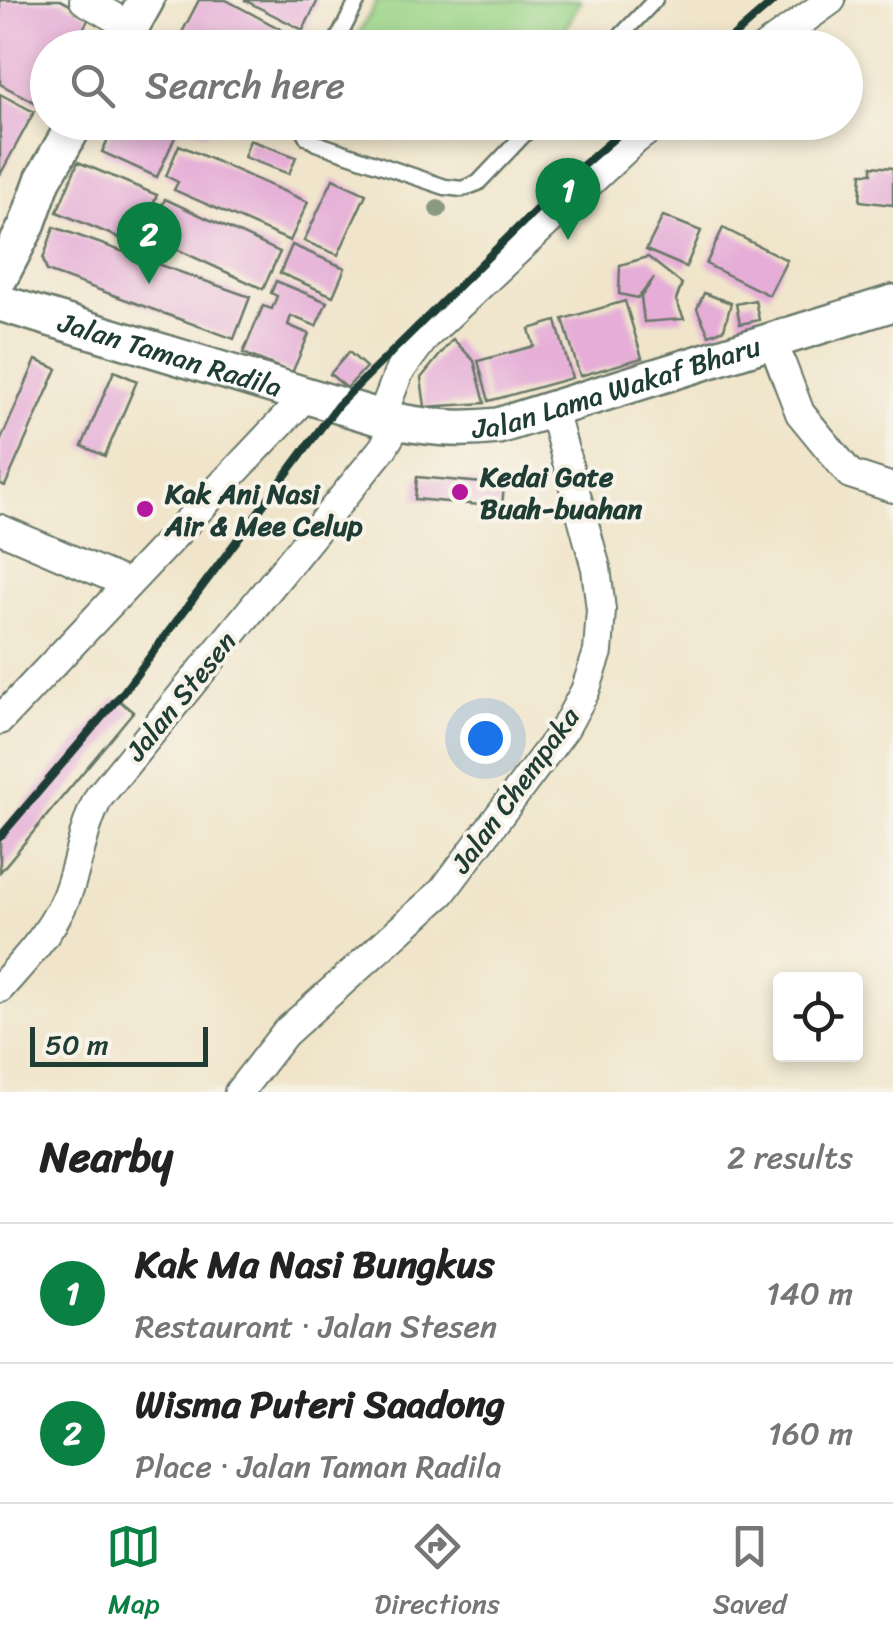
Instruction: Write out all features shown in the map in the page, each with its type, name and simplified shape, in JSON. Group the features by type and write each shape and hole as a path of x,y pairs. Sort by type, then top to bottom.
{"street":[{"path":"84,0 132,25"},
{"path":"789,30 830,0"},
{"path":"0,277 27,225 42,180 65,140"},
{"name":"Jalan Stesen","path":"0,988 48,934 70,887 99,796 382,448 399,372 426,336 635,140"},
{"path":"0,229 8,214 42,180"},
{"name":"Jalan Taman Radila","path":"0,303 322,400"},
{"name":"Jalan Lama Wakaf Bharu","path":"322,400 389,420 459,431 498,426 893,303"},
{"path":"773,342 800,413 850,474 893,488"},
{"path":"0,720 128,584 322,400"},
{"name":"Jalan Chempaka","path":"239,1092 284,1033 442,892 566,728 585,691 598,652 601,610 596,568 553,410"},
{"path":"0,529 128,584"}],"lane":[{"path":"342,30 358,0"},
{"path":"626,30 655,0"},
{"path":"311,140 445,187 462,189 478,183 519,140"}],"green space":[{"path":"378,0 581,0 564,30 361,30"}],"building":[{"path":"0,0 60,0 90,16 83,30 30,30 30,100 0,84"},
{"path":"199,0 226,0 282,30 183,30"},
{"path":"244,0 318,0 303,30"},
{"path":"0,94 30,110 30,119 0,175"},
{"path":"108,140 174,140 157,177 102,152"},
{"path":"250,140 296,157 289,174 244,157"},
{"path":"179,145 308,202 290,241 174,190 178,182 166,176"},
{"path":"78,162 157,195 136,245 57,212"},
{"path":"872,166 893,168 893,205 860,201 862,173 872,173"},
{"path":"333,179 366,194 338,255 304,241"},
{"path":"165,199 280,252 263,289 148,236"},
{"path":"663,216 701,231 686,267 646,250"},
{"path":"54,227 250,297 234,339 47,271 43,259"},
{"path":"723,228 787,260 769,295 706,264"},
{"path":"292,245 345,268 333,296 280,273"},
{"path":"648,257 682,284 676,300 684,319 644,322 641,297 654,278 638,298 619,294 620,265"},
{"path":"276,281 327,302 316,326 291,316 288,325 309,334 292,373 243,353 263,306 272,309 277,296 271,293"},
{"path":"704,293 731,303 724,329 709,335 697,309"},
{"path":"755,300 759,320 740,324 736,304"},
{"path":"625,301 642,358 580,376 563,319"},
{"path":"556,321 572,378 489,401 478,361 534,346 529,329"},
{"path":"453,339 474,361 485,403 425,407 421,378"},
{"path":"349,352 366,367 347,388 330,374"},
{"path":"36,360 57,369 5,486 0,484 0,442"},
{"path":"114,371 137,381 105,456 82,446"},
{"name":"Kedai Gate Buah-buahan","path":"417,477 504,485 502,507 415,499"},
{"path":"115,697 133,712 0,872 0,833"}],"railway":[{"path":"741,30 775,0"},
{"path":"0,837 125,690 338,405 566,180 612,140"}],"place":[{"name":"Kak Ma Nasi Bungkus","path":"568,240"},
{"name":"Wisma Puteri Saadong","path":"149,284"},
{"name":"Kedai Gate Buah-buahan","path":"460,492"},
{"name":"Kak Ani Nasi Air & Mee Celup","path":"145,509"}]}
